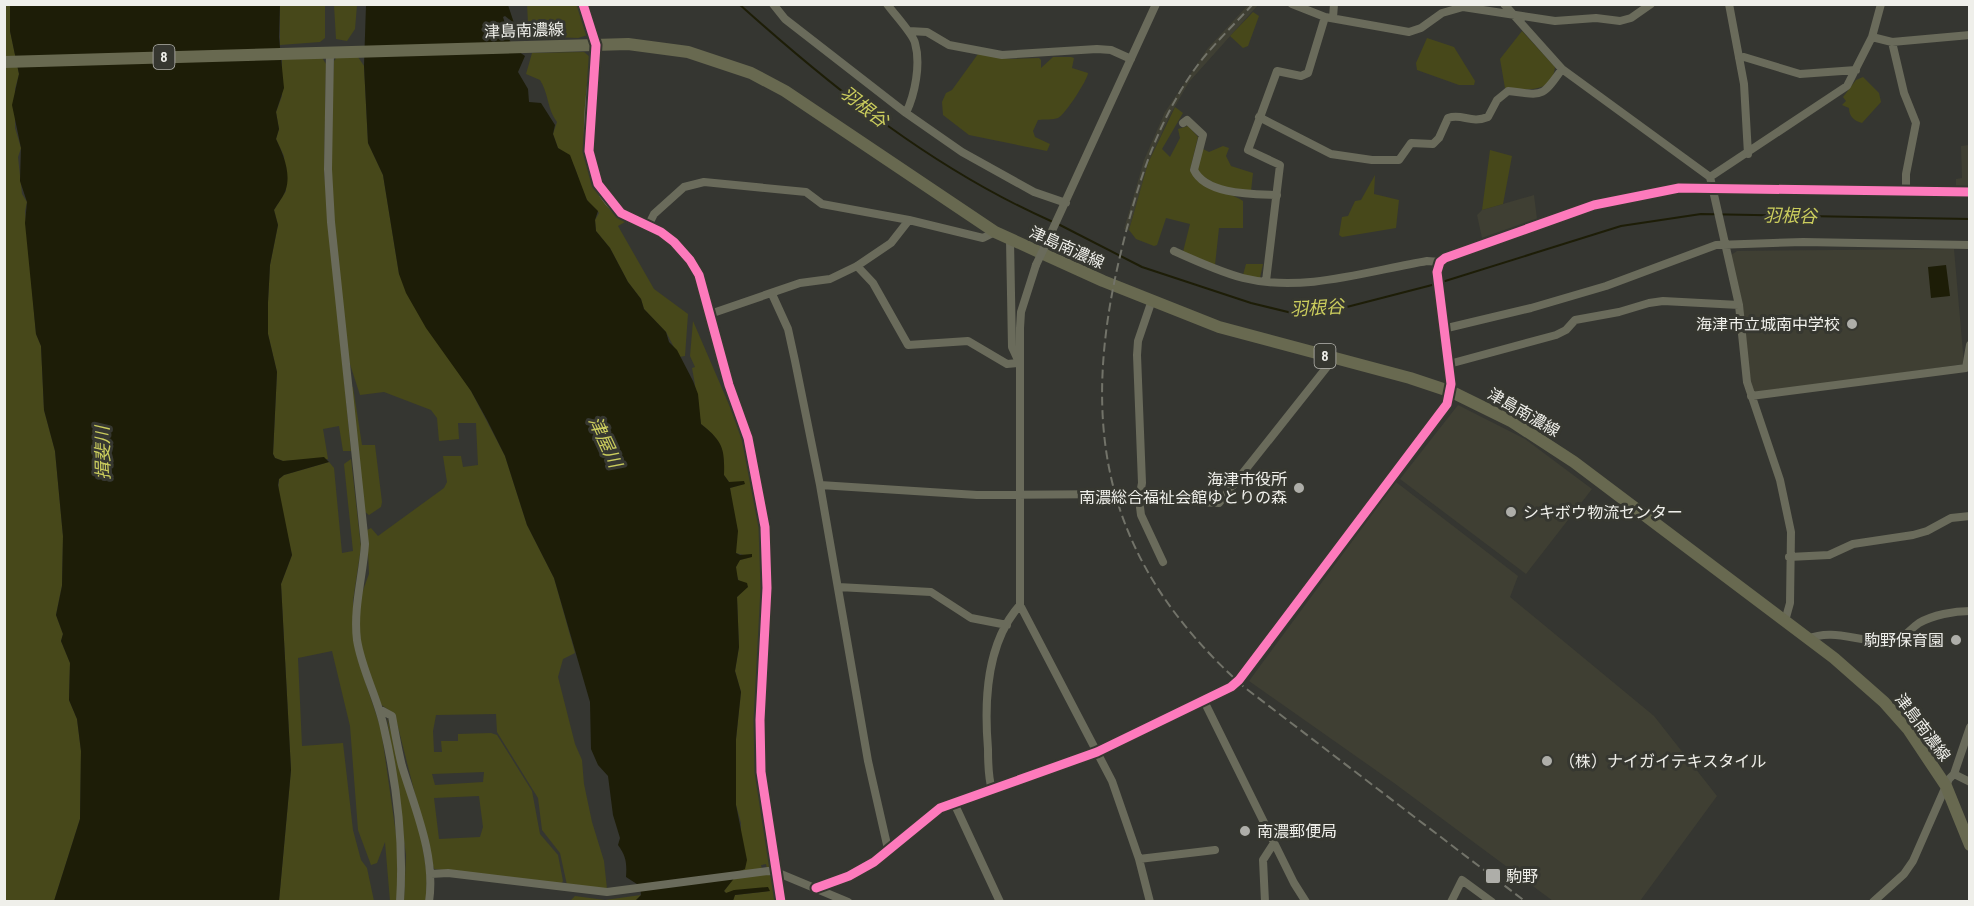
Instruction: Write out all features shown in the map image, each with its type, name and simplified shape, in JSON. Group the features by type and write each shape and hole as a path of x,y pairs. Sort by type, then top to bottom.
{"main road":[{"name":"津島南濃線","path":"4,62 639,45 679,50 751,73 785,91 1010,240 1219,327 1452,392 1511,421 1574,462 1785,621 1884,702 1908,729 1946,786 1970,845"}],"street":[{"path":"583,4 596,45 590,132 592,168 598,184 621,213 674,242 690,260 699,275 729,385 748,438 765,527 767,588 760,720 761,772 772,871 781,902"},
{"path":"773,4 785,19 906,114 962,152 1034,192 1065,206"},
{"path":"887,4 909,31 915,43 916,75 906,114"},
{"path":"1150,902 1139,859 1116,790 1020,605 1019,363 1021,312 1036,265 1156,4"},
{"path":"1292,4 1329,17 1409,32 1421,28 1442,13 1463,7 1482,8 1514,16 1555,21 1596,18 1620,21 1631,18 1651,4"},
{"path":"1266,280 1280,165 1248,150 1276,71 1301,76 1308,74 1334,4"},
{"path":"1504,4 1562,69 1711,186 1739,305 1747,382 1780,480 1791,532 1790,603 1785,621"},
{"path":"1729,4 1744,84 1748,154"},
{"path":"1711,186 1748,154 1839,94 1847,86 1872,37 1881,4"},
{"path":"909,31 927,32 949,45 1002,55 1097,49 1112,50 1131,59"},
{"path":"1872,37 1892,42 1970,35"},
{"path":"1892,42 1904,93 1916,123 1906,174 1906,191"},
{"path":"330,53 328,169 330,222 365,544 363,573 357,602 357,637 361,662 379,709 398,813 403,855 400,902"},
{"path":"1739,58 1744,57 1800,74 1856,70"},
{"path":"1259,117 1331,154 1372,160 1399,160 1411,143 1427,145 1439,138 1448,117 1454,116 1472,121 1488,117 1497,100 1508,91 1540,94 1546,92 1562,69"},
{"path":"1183,123 1186,120 1203,135 1194,170 1196,175 1228,193 1277,195"},
{"path":"648,226 654,214 684,188 704,182 806,192 822,204 909,220 982,238 995,232"},
{"path":"1174,251 1244,278 1324,280 1427,261 1440,262 1455,253 1594,205 1679,188 1711,186 1970,192"},
{"path":"710,314 800,283 830,279 857,266 891,243 909,220"},
{"path":"1010,240 1012,346 1019,363"},
{"path":"1443,328 1531,308 1606,286 1724,243 1970,245"},
{"path":"816,888 849,876 874,862 935,811 1097,752 1231,687 1244,675 1447,404 1452,392 1437,272 1440,262"},
{"path":"857,266 873,283 908,345 968,341 1007,364 1019,363"},
{"path":"772,294 788,329 820,485 868,761 888,849"},
{"path":"1152,300 1138,341 1137,355 1142,483 1139,499 1141,515 1163,562"},
{"path":"1449,364 1556,335 1566,330 1575,320 1619,312 1649,303 1663,301 1739,305"},
{"path":"1751,396 1966,368 1970,345"},
{"path":"820,485 920,492 1021,495 1110,493 1124,494 1139,499 1219,503 1334,358"},
{"path":"1789,557 1828,555 1853,544 1913,535 1927,531 1951,518 1970,516"},
{"path":"838,587 931,592 971,618 1007,626"},
{"path":"992,790 986,687 992,661 1007,626 1020,605"},
{"path":"1808,639 1818,634 1878,641 1894,640 1907,635 1918,624 1934,617 1970,611"},
{"path":"1203,699 1274,843 1306,902"},
{"path":"379,709 392,716 431,874 429,902"},
{"path":"1873,902 1904,874 1913,861 1946,786 1954,774 1970,727"},
{"path":"1954,774 1970,782"},
{"path":"954,803 1000,902"},
{"path":"1265,902 1263,860 1274,843"},
{"path":"1139,859 1215,850"},
{"path":"431,874 448,873 526,884 618,891 772,871 848,902"},
{"path":"1451,902 1462,880 1492,902"}],"shaded area":[{"path":"10,4 10,31 19,74 15,89 15,128 21,148 18,157 22,194 27,202 25,211 36,334 41,346 44,410 55,451 63,536 62,585 56,615 63,634 61,641 70,663 69,700 77,719 81,751 80,819 54,901 5,902 4,5"},
{"path":"527,4 579,5 588,35 578,38 507,35 528,23"},
{"path":"280,5 325,5 325,38 320,42 280,45"},
{"path":"334,5 357,5 355,29 347,41 336,39"},
{"path":"1248,5 1258,5 1189,82 1170,115 1148,163 1129,230 1124,229 1144,160 1165,112 1208,48"},
{"path":"1253,12 1259,16 1248,46 1243,48 1230,36"},
{"path":"1522,31 1555,67 1553,76 1549,82 1537,88 1505,88 1500,59"},
{"path":"1427,38 1454,47 1475,81 1474,85 1459,85 1417,70 1416,63"},
{"path":"584,52 590,57 585,125 589,168 596,188 608,206 625,222 618,226 654,289 688,314 685,356 679,357 666,332 644,309 641,299 628,282 610,248 596,231 595,220 599,213 584,195 571,161 558,148 553,134 557,122 551,112 543,85 540,80 526,74 532,53"},
{"path":"356,54 364,66 368,143 383,175 399,274 471,391 505,456 527,525 554,578 575,653 563,659 558,677 575,744 582,760 584,784 592,822 604,861 607,889 567,885 560,853 542,830 538,798 497,732 496,714 436,715 433,731 434,752 442,752 441,741 458,741 458,734 491,733 497,735 532,791 540,834 558,855 563,881 561,884 434,869 397,723 393,713 380,704 364,661 360,638 359,601 369,574 367,530 371,528 378,536 444,488 447,482 443,456 461,456 463,467 478,465 476,423 458,423 459,439 439,441 437,418 431,410 384,392 360,395 348,358 333,221 330,137 334,61 337,57","holes":["484,772 483,782 435,785 432,774","479,796 483,827 480,837 439,839 434,798"]},
{"path":"978,54 1011,59 1039,58 1041,68 1053,57 1071,57 1074,58 1072,68 1088,73 1066,111 1056,119 1038,120 1033,131 1035,137 1050,144 1047,151 969,135 943,115 942,102 946,93 952,90"},
{"path":"282,55 321,56 326,64 324,172 351,451 343,451 339,426 323,429 328,459 283,461 275,458 273,454 277,372 268,334 268,302 270,265 278,225 274,210 286,191 284,156 276,139 279,129 276,112 282,96"},
{"path":"1863,77 1879,93 1881,102 1862,123 1851,116 1849,108 1842,105 1846,101 1843,97 1856,80"},
{"path":"1175,107 1183,113 1162,149 1170,157 1180,138 1178,129 1188,126 1198,137 1190,170 1203,183 1243,201 1243,228 1219,228 1215,265 1183,252 1190,224 1166,218 1157,245 1154,246 1136,239 1129,230 1148,163"},
{"path":"1969,145 1969,187 1956,187 1956,179 1962,178 1961,146"},
{"path":"1223,146 1229,148 1226,156 1231,166 1253,173 1251,191 1221,187 1199,174 1197,167 1203,149 1209,152"},
{"path":"1490,150 1512,156 1503,204 1482,210"},
{"path":"1375,175 1374,194 1399,200 1396,228 1342,237 1339,235 1342,217 1348,216 1355,201 1361,200"},
{"path":"1534,195 1537,219 1482,238 1477,215 1482,210"},
{"name":"海津市立城南中学校","path":"1954,249 1964,364 1753,394 1731,255 1737,251"},
{"path":"1246,264 1263,264 1260,278 1243,275"},
{"path":"693,321 743,437 760,529 762,588 756,718 757,771 762,819 771,869 767,869 766,864 761,865 762,869 740,871 741,823 736,805 736,739 741,692 735,671 739,647 737,597 745,589 738,579 736,567 740,560 751,557 736,553 730,488 744,484 729,482 723,474 720,446 713,435 701,424 692,368 695,367 690,356"},
{"path":"350,387 353,387 362,445 375,445 382,502 381,507 369,515 365,512"},
{"path":"1458,405 1525,439 1592,489 1526,574 1400,479"},
{"path":"351,459 361,547 353,601 354,635 358,660 381,729 399,855 397,901 390,901 385,842 377,863 371,865 358,830 350,726 332,651 298,658 302,746 343,743 353,830 361,860 367,868 374,901 279,901 291,770 281,584 292,555 278,495 279,479 284,475 329,462 334,468 342,553 353,551 344,464"},
{"path":"1396,482 1518,576 1510,597 1654,716 1717,796 1640,901 1553,901 1394,783 1249,681"},
{"path":"387,717 421,838 427,874 426,901 404,901 406,855"},
{"path":"767,873 776,881 778,901 732,900 735,895 770,891 726,893 724,891 734,877"},
{"path":"641,895 635,901 569,902 575,896 605,900"}],"water":[{"name":"揖斐川","path":"280,4 279,37 284,88 276,112 279,129 276,139 284,157 288,176 285,192 274,210 278,225 270,265 268,302 268,334 277,372 273,454 275,458 283,461 324,457 329,462 284,475 279,479 278,485 292,555 281,584 291,770 279,901 54,901 80,819 81,751 77,719 69,700 70,663 61,641 63,634 56,615 62,586 63,536 55,451 44,410 41,346 36,334 25,223 27,202 20,181 21,148 12,105 19,74 10,31 10,5"},
{"name":"津屋川","path":"366,5 508,5 514,23 505,16 503,17 512,47 525,56 518,72 528,89 529,102 541,103 555,125 553,134 558,148 570,155 587,200 598,211 595,220 596,231 610,248 628,282 641,299 644,309 666,332 669,342 677,350 698,394 701,424 714,435 721,445 724,475 729,482 744,481 745,484 730,488 738,531 736,553 752,554 752,557 740,560 736,567 738,580 747,583 748,587 737,597 739,647 735,671 741,692 736,739 736,805 747,860 745,869 740,871 724,891 726,893 734,890 768,887 770,891 735,895 733,901 635,901 641,895 640,886 626,877 625,860 618,845 620,838 613,815 608,776 598,765 591,749 590,702 554,578 527,525 505,456 487,420 471,391 426,328 406,293 399,274 383,175 368,143 364,66"},
{"path":"1946,265 1950,296 1931,298 1928,267"}],"waterway":[{"name":"羽根谷","path":"739,4 812,67 888,126 968,178 1053,222"},
{"name":"羽根谷","path":"1442,282 1621,226 1701,214 1970,219"},
{"name":"羽根谷","path":"1058,224 1142,267 1251,303 1292,313 1339,309 1436,284"}],"railway":[{"path":"1253,4 1204,57 1177,96 1156,139 1133,206 1108,316 1102,377 1104,434 1114,489 1132,541 1160,591 1197,640 1244,687 1526,902"}],"cycle path":[{"path":"583,4 596,45 589,151 598,184 621,213 661,232 674,242 690,260 699,275 729,385 748,438 765,527 767,588 760,720 761,772 781,902"},
{"path":"816,888 849,876 874,862 940,808 1097,752 1231,687 1239,680 1447,404 1451,384 1437,272 1440,262 1445,258 1594,205 1679,188 1970,192"}],"place":[{"name":"海津市立城南中学校","path":"1852,324"},
{"name":"海津市役所 南濃総合福祉会館ゆとりの森","path":"1299,488"},
{"name":"シキボウ物流センター","path":"1511,512"},
{"name":"駒野保育園","path":"1956,640"},
{"name":"（株）ナイガイテキスタイル","path":"1547,761"},
{"name":"南濃郵便局","path":"1245,831"},
{"name":"駒野","path":"1493,876"}]}
